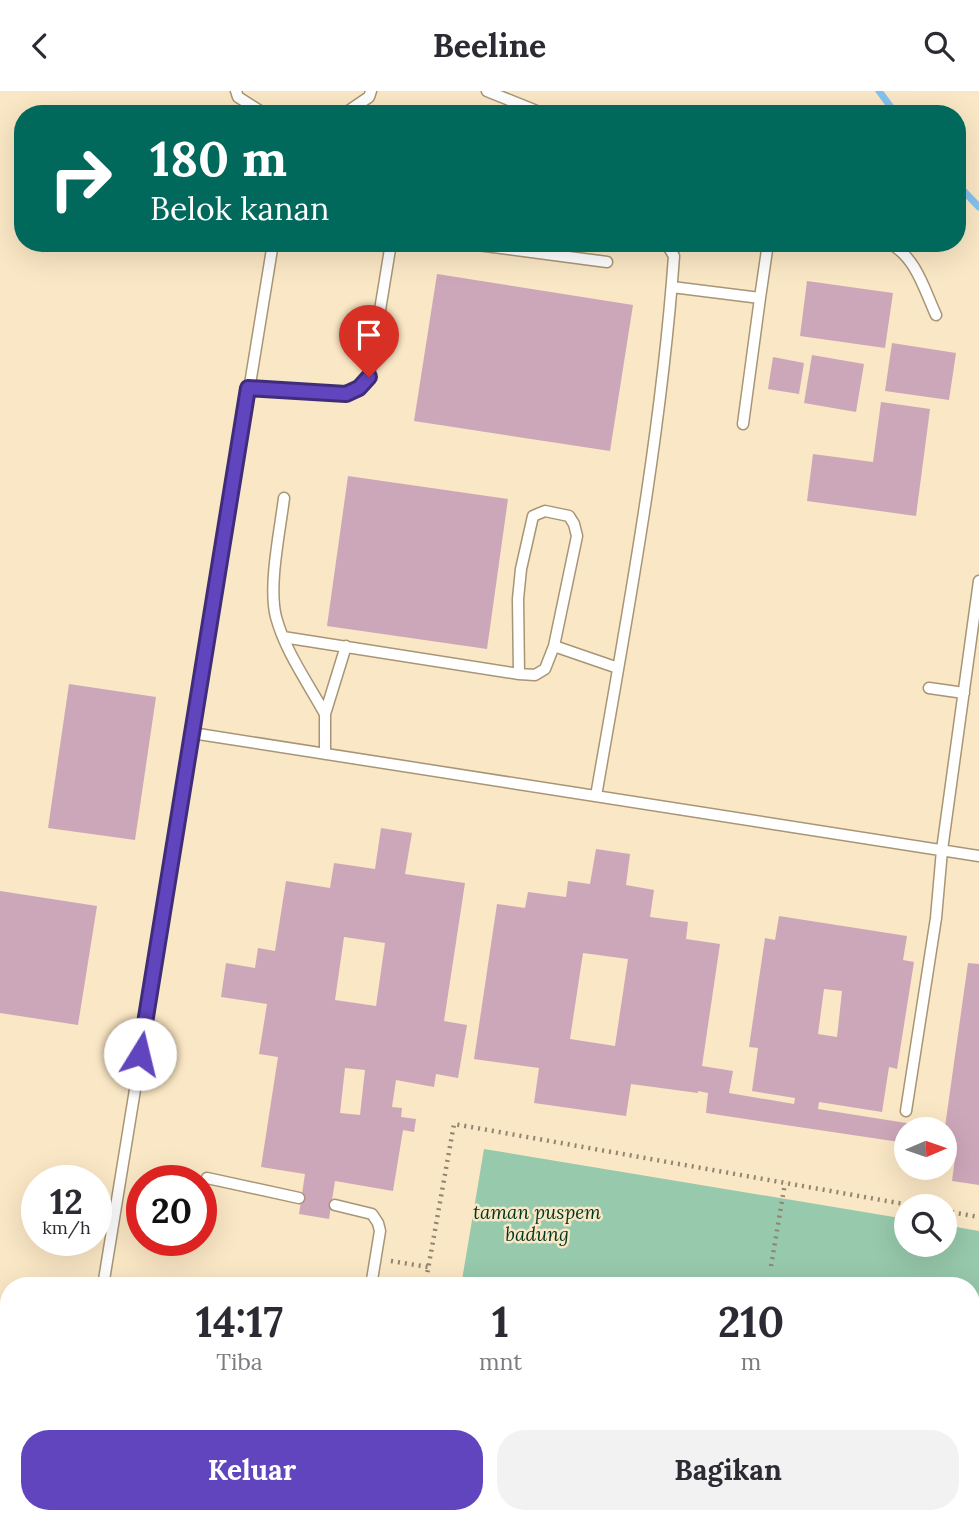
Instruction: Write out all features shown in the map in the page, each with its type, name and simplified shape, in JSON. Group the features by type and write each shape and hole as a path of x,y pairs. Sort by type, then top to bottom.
{"lane":[{"path":"236,91 239,97 251,105"},
{"path":"357,105 369,97 371,91"},
{"path":"487,91 522,105"},
{"path":"104,1277 271,252"},
{"path":"248,388 346,394 359,388 369,377 390,252"},
{"path":"531,252 607,262"},
{"path":"596,796 660,392 672,286 674,256 672,252"},
{"path":"743,424 767,252"},
{"path":"904,252 911,261 936,315"},
{"path":"672,286 760,298"},
{"path":"284,498 273,596 276,615 283,637 325,714"},
{"path":"283,637 519,674 535,675 543,672 554,646 577,536 569,516 545,511 533,516 521,569 518,599 519,674"},
{"path":"906,1111 936,918 942,850 979,581"},
{"path":"325,754 325,714 346,646"},
{"path":"554,646 618,668"},
{"path":"929,688 964,693"},
{"path":"192,733 979,856"},
{"path":"217,1180 299,1198"},
{"path":"335,1205 372,1214 379,1223 372,1277"}],"path":[{"path":"426,1277 454,1124 894,1202"},
{"path":"771,1266 785,1183"},
{"path":"957,1213 979,1217"},
{"path":"375,1258 428,1268"}],"green space":[{"name":"taman puspem badung","path":"484,1149 894,1217 894,1257 957,1257 957,1227 979,1231 979,1277 463,1277"}],"building":[{"path":"437,274 633,305 610,451 414,421"},
{"path":"807,281 893,293 885,348 800,336"},
{"path":"892,343 956,353 949,400 885,391"},
{"path":"812,355 864,364 856,412 804,403"},
{"path":"773,357 804,363 799,394 768,389"},
{"path":"881,402 930,409 916,516 807,501 813,454 873,462"},
{"path":"348,476 508,499 487,649 327,626"},
{"path":"69,684 156,697 135,840 48,828"},
{"path":"381,828 412,833 405,874 465,883 444,1021 467,1025 458,1078 436,1074 434,1087 396,1080 392,1107 402,1108 401,1117 416,1119 414,1132 403,1130 393,1191 335,1181 329,1219 299,1214 305,1174 261,1167 278,1057 259,1054 267,1004 221,997 226,963 255,968 258,948 275,951 286,881 330,888 334,863 375,869","holes":["344,937 385,943 376,1006 335,1000","345,1068 365,1070 360,1115 340,1113"]},
{"path":"596,849 630,854 626,885 654,890 650,917 688,922 686,939 720,944 702,1066 733,1071 729,1093 794,1104 795,1098 752,1091 758,1048 749,1047 765,938 775,940 779,916 907,936 903,960 914,962 897,1069 889,1067 882,1112 819,1102 818,1109 894,1121 894,1141 706,1113 708,1093 698,1091 631,1084 626,1116 534,1103 539,1068 474,1059 497,904 525,908 528,892 566,897 568,881 590,884","holes":["583,953 628,959 615,1046 570,1039","824,989 842,991 837,1037 818,1034"]},
{"path":"0,891 97,906 78,1025 0,1013"},
{"path":"968,963 979,964 979,1185 952,1181 957,1180 957,1117 946,1117"}],"waterway":[{"path":"879,91 889,105"},
{"path":"966,193 979,207"}],"route":[{"path":"140,1054 248,388 346,394 359,388 369,377"}]}
